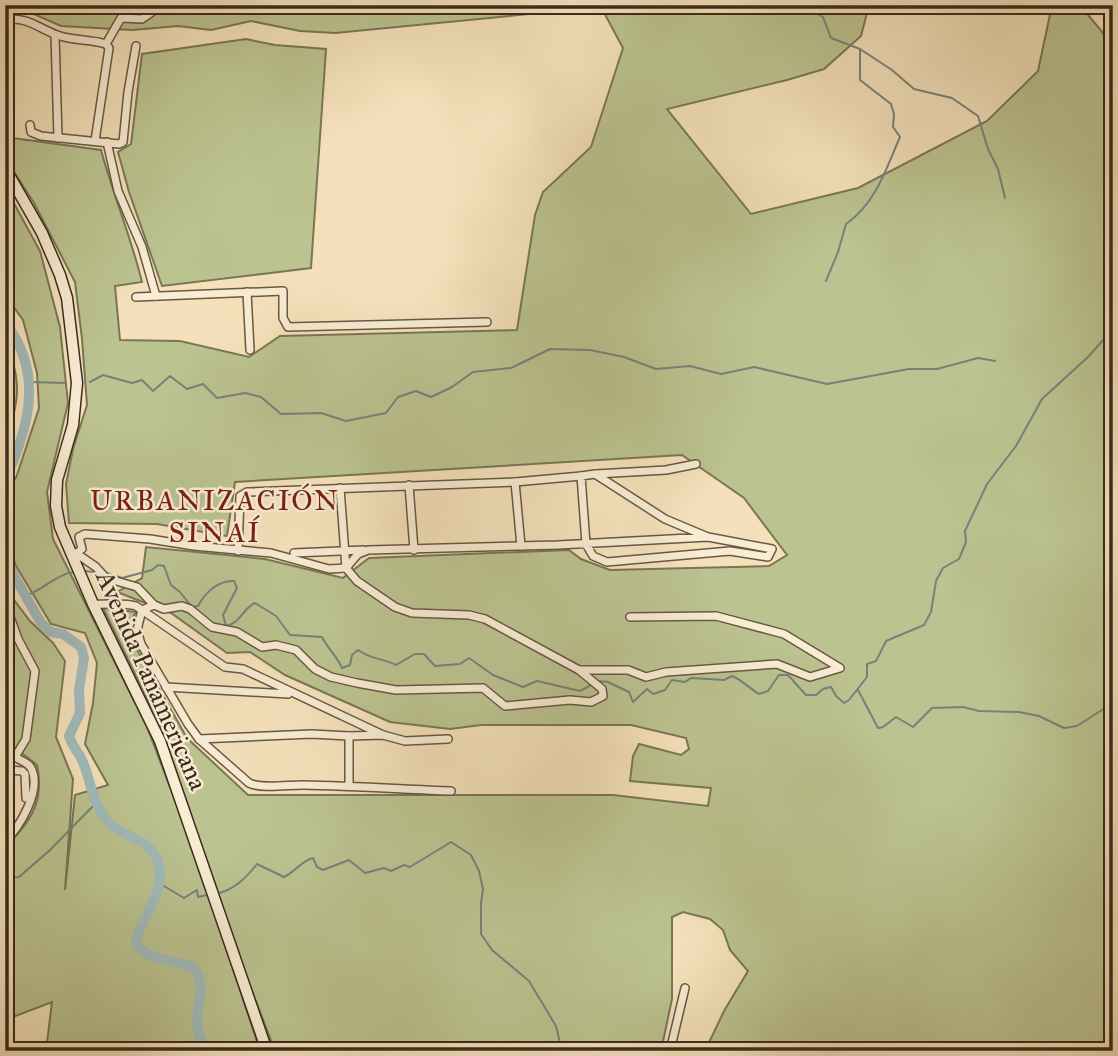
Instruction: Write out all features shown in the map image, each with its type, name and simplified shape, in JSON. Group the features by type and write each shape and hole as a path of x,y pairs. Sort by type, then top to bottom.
{"main road":[{"name":"Avenida Panamericana","path":"5,168 42,233 67,298 78,383 73,425 56,492 58,518 93,604 160,741 267,1051"}],"street":[{"path":"106,44 121,18 142,19 162,5"},
{"path":"5,20 24,20 55,35 106,44"},
{"path":"55,35 58,138"},
{"path":"95,141 109,48 106,44"},
{"path":"30,125 31,132 35,135 119,144 123,142 136,46"},
{"path":"107,142 118,191 142,247 156,296"},
{"path":"136,297 282,291 283,318 288,327 487,322"},
{"path":"247,292 250,350"},
{"path":"238,551 239,501 243,493 515,482 666,470 696,464"},
{"path":"581,476 586,544 593,555 607,562 730,551 768,557 772,549 708,537 665,519 595,474"},
{"path":"515,482 521,546"},
{"path":"410,485 414,550"},
{"path":"340,488 346,568 357,581 395,607 412,613 470,615 485,619 579,670 602,688 603,696 591,702 505,706 483,688 385,689 331,677 315,669 296,650 276,645 262,647 237,632 206,624 190,609 182,606 164,609 154,605 137,587 106,578 96,567 74,556 82,549 79,537 85,534 271,553 329,569 346,568 358,554 368,550"},
{"path":"294,553 586,544 708,537"},
{"path":"93,604 126,603 142,610 225,667 243,669 383,735 405,741 448,739"},
{"path":"142,610 154,605"},
{"path":"142,610 137,630 141,645 199,739 229,767 258,788 272,785 349,786 450,792"},
{"path":"579,670 628,670 646,677 666,672 777,664 810,677 840,668 784,634 716,616 630,617"},
{"path":"5,841 22,822 28,805 33,772 30,766 15,757 26,739 34,671 10,617"},
{"path":"166,687 293,694"},
{"path":"199,739 312,734 383,735"},
{"path":"349,736 349,786"},
{"path":"5,766 9,770 22,771 27,780 22,822"},
{"path":"670,1051 685,988"}],"green space":[{"path":"5,5 869,5 861,36 824,69 667,109 751,214 858,188 987,121 1038,71 1052,5 1080,5 1113,45 1113,1051 705,1051 724,1011 748,971 730,950 723,930 710,919 683,912 672,917 672,999 661,1051 275,1051 229,931 163,732 103,608 136,612 128,626 131,639 187,738 248,795 613,795 708,806 711,788 630,781 633,756 639,744 681,755 689,749 686,738 631,725 481,725 450,729 390,722 285,675 250,652 227,653 171,613 117,592 142,578 146,547 265,559 343,578 369,558 569,550 581,559 610,570 769,566 787,555 744,498 682,455 235,482 227,536 157,524 69,523 66,484 73,449 87,405 75,282 34,203 5,158 5,137 101,150 142,282 115,286 120,340 180,341 249,357 280,336 517,330 535,215 543,192 591,147 623,48 601,7 335,33 300,31 251,21 211,30 178,26 132,30 61,26 25,10 5,12"},
{"path":"246,39 275,45 326,49 311,268 162,286 118,152 131,144 142,54"},
{"path":"5,187 40,251 60,327 68,403 47,492 53,539 147,727 193,847 260,1051 46,1051 52,1002 5,1020 5,848 33,811 39,790 39,778 37,765 5,740 5,588 30,621 53,643 65,661 56,737 73,779 65,890 75,795 108,785 85,744 97,663 85,633 51,624 16,566 5,537 5,499 17,475 39,408 37,373 23,320 5,295"},
{"path":"5,338 15,368 17,391 5,445"}],"waterway":[{"path":"802,5 823,17 831,38 860,49 892,70 914,89 952,98 978,116 988,149 998,169 1005,198"},
{"path":"826,281 846,224 873,196 900,137 893,127 894,114 891,104 860,80 860,49"},
{"path":"5,323 22,351 29,381 25,427 5,477"},
{"path":"598,681 608,682 629,692 633,702 647,689 653,694 665,690 672,680 724,680 732,676 759,694 768,691 779,675 788,675 806,695 816,695 831,687 844,703 849,700 867,677 867,664 876,661 886,641 924,625 931,612 936,581 943,568 959,559 966,542 965,531 987,484 1016,446 1042,399 1088,357 1113,329"},
{"path":"90,382 103,375 132,383 142,380 153,391 170,376 187,389 203,384 217,398 245,393 261,397 281,414 321,413 346,421 386,413 398,397 416,391 431,397 452,387 473,372 511,368 550,349 590,350 624,357 656,369 690,366 721,374 754,367 827,384 909,369 937,369 978,358 995,361"},
{"path":"30,382 65,383"},
{"path":"5,560 41,623 51,632 63,634 81,647 84,658 79,690 80,713 69,736 82,760 101,812 119,831 148,846 156,857 160,870 159,884 136,941 138,947 149,955 193,967 199,976 201,986 197,1026 206,1051"},
{"path":"104,572 122,578 152,570 158,565 164,566 171,585 192,607 198,606 204,596 217,585 234,581 237,588 223,615 226,626 235,622 255,603 276,616 290,635 322,637 342,668 350,665 352,655 358,650 396,665 415,654 424,654 435,666 460,664 469,658 493,675 523,687 537,681 580,691 593,684"},
{"path":"83,571 95,572"},
{"path":"25,596 67,573 74,572"},
{"path":"858,690 878,728 896,717 913,727 932,708 963,707 1039,716 1064,728 1077,726 1113,703"},
{"path":"5,878 19,877 96,803"},
{"path":"216,894 239,883 257,864 284,877 313,858 317,867 323,870 349,860 365,873 384,868 391,871 404,865 410,867 451,842 471,855 479,871 483,889 481,934 492,950 529,981 556,1026 562,1051"},
{"path":"159,883 184,898 197,890 198,897 207,895"}],"district":[{"name":"URBANIZACIÓN SINAÍ","path":"215,516"}]}
